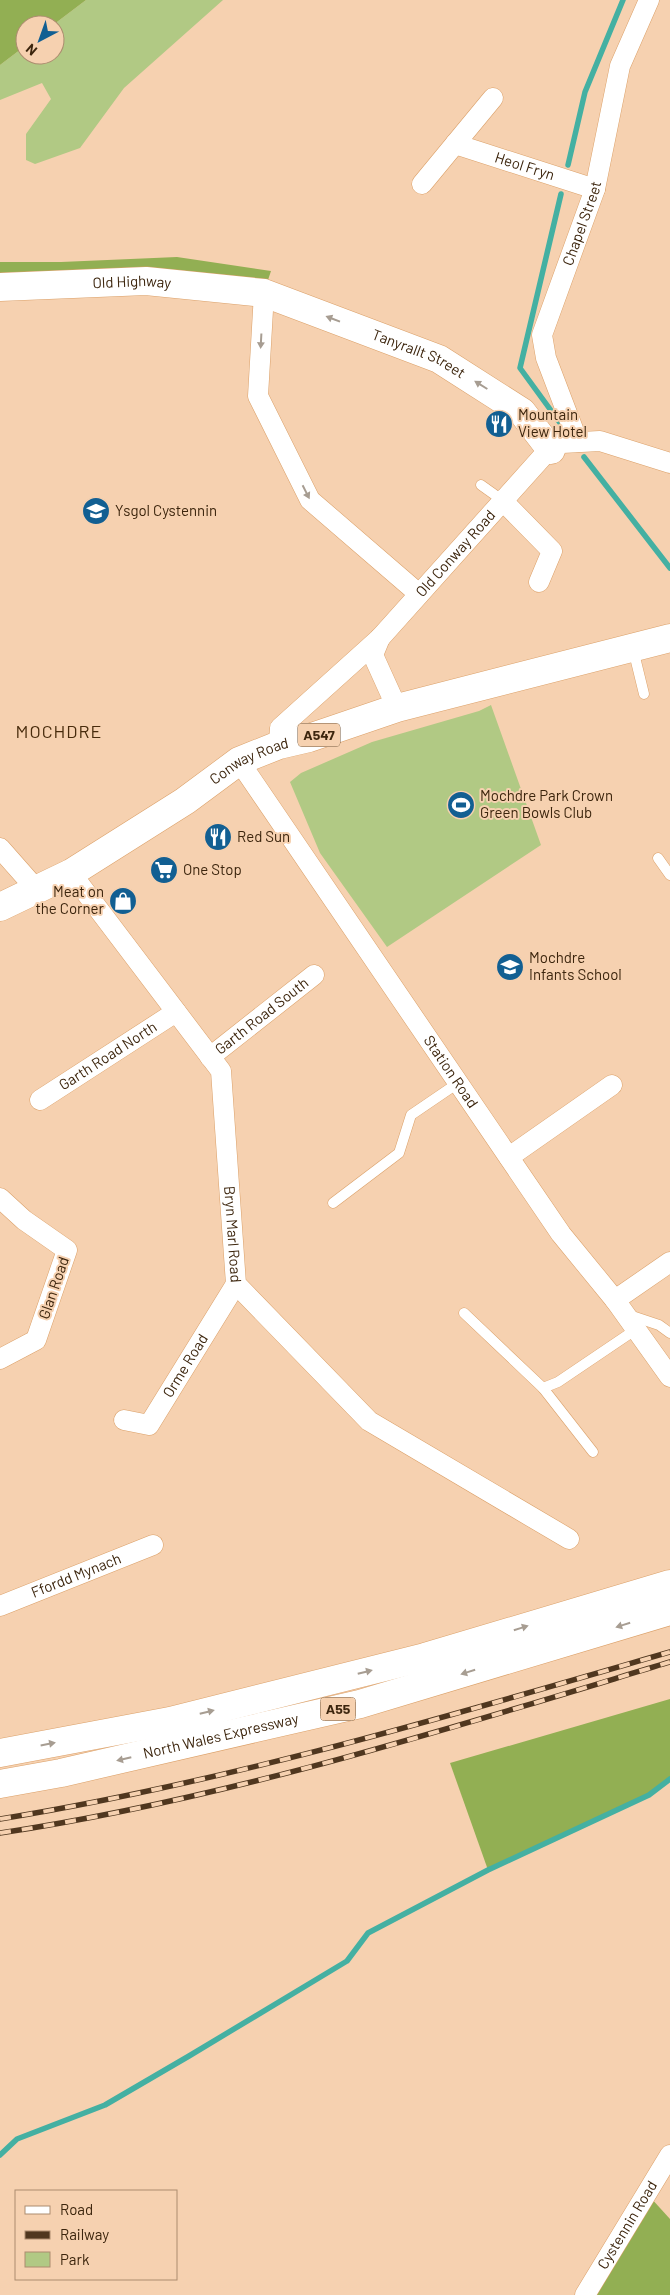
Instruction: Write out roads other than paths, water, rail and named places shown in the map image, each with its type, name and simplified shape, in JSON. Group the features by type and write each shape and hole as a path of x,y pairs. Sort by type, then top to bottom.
{"main road":[{"name":"Old Highway","path":"0,287 146,281 264,293"},
{"name":"Tanyrallt Street","path":"264,293 439,359 522,412 551,450"},
{"name":"Conway Road","path":"0,907 71,873 185,800 239,761 279,745 310,738 397,708 670,638"},
{"name":"North Wales Expressway","path":"0,1753 170,1721 416,1659 670,1584"},
{"name":"North Wales Expressway","path":"0,1784 61,1773 360,1704 670,1611"}],"street":[{"name":"Chapel Street","path":"578,442 546,358 542,335 594,189 620,66 649,0"},
{"path":"422,184 493,98"},
{"name":"Heol Fryn","path":"455,144 594,189"},
{"path":"264,293 258,396 310,500 418,594"},
{"name":"Old Conway Road","path":"279,745 280,728 380,638 544,455 562,443 600,441 670,463"},
{"path":"502,500 552,551 539,582"},
{"path":"380,638 373,655 397,708"},
{"name":"Station Road","path":"239,761 561,1234 619,1306 670,1377"},
{"path":"0,848 37,890"},
{"name":"Bryn Marl Road","path":"71,873 221,1071 236,1284 369,1421 570,1539"},
{"name":"Garth Road South","path":"210,1057 314,975"},
{"name":"Garth Road North","path":"40,1100 176,1012"},
{"path":"509,1157 612,1085"},
{"name":"Glan Road","path":"0,1198 24,1220 67,1250 36,1340 0,1359"},
{"path":"619,1306 670,1262"},
{"name":"Orme Road","path":"124,1420 149,1425 236,1284"},
{"name":"Ffordd Mynach","path":"0,1606 153,1545"},
{"name":"Cystennin Road","path":"586,2295 670,2155"}],"lane":[{"path":"481,486 502,500"},
{"path":"633,648 644,694"},
{"path":"658,858 670,875"},
{"path":"333,1203 399,1153 411,1116 458,1083"},
{"path":"619,1306 659,1325 670,1333"},
{"path":"464,1313 543,1388 592,1452"},
{"path":"543,1388 558,1382 635,1330"}],"waterway":[{"path":"568,165 585,92 623,0"},
{"path":"561,194 520,368 563,427"},
{"path":"584,457 670,568"},
{"path":"0,2155 17,2139 105,2105 347,1961 368,1933 488,1870 649,1795 670,1779"}],"railway":[{"path":"0,1819 85,1804 254,1767 338,1746 670,1652"},
{"path":"0,1833 85,1819 170,1801 338,1760 670,1662"}],"place":[{"name":"Mountain View Hotel","path":"499,424"},
{"name":"Ysgol Cystennin","path":"96,511"},
{"name":"Mochdre Park Crown Green Bowls Club","path":"461,805"},
{"name":"Red Sun","path":"218,837"},
{"name":"One Stop","path":"164,870"},
{"name":"Meat on the Corner","path":"123,901"},
{"name":"Mochdre Infants School","path":"510,967"}],"district":[{"name":"MOCHDRE","path":"59,732"}]}
